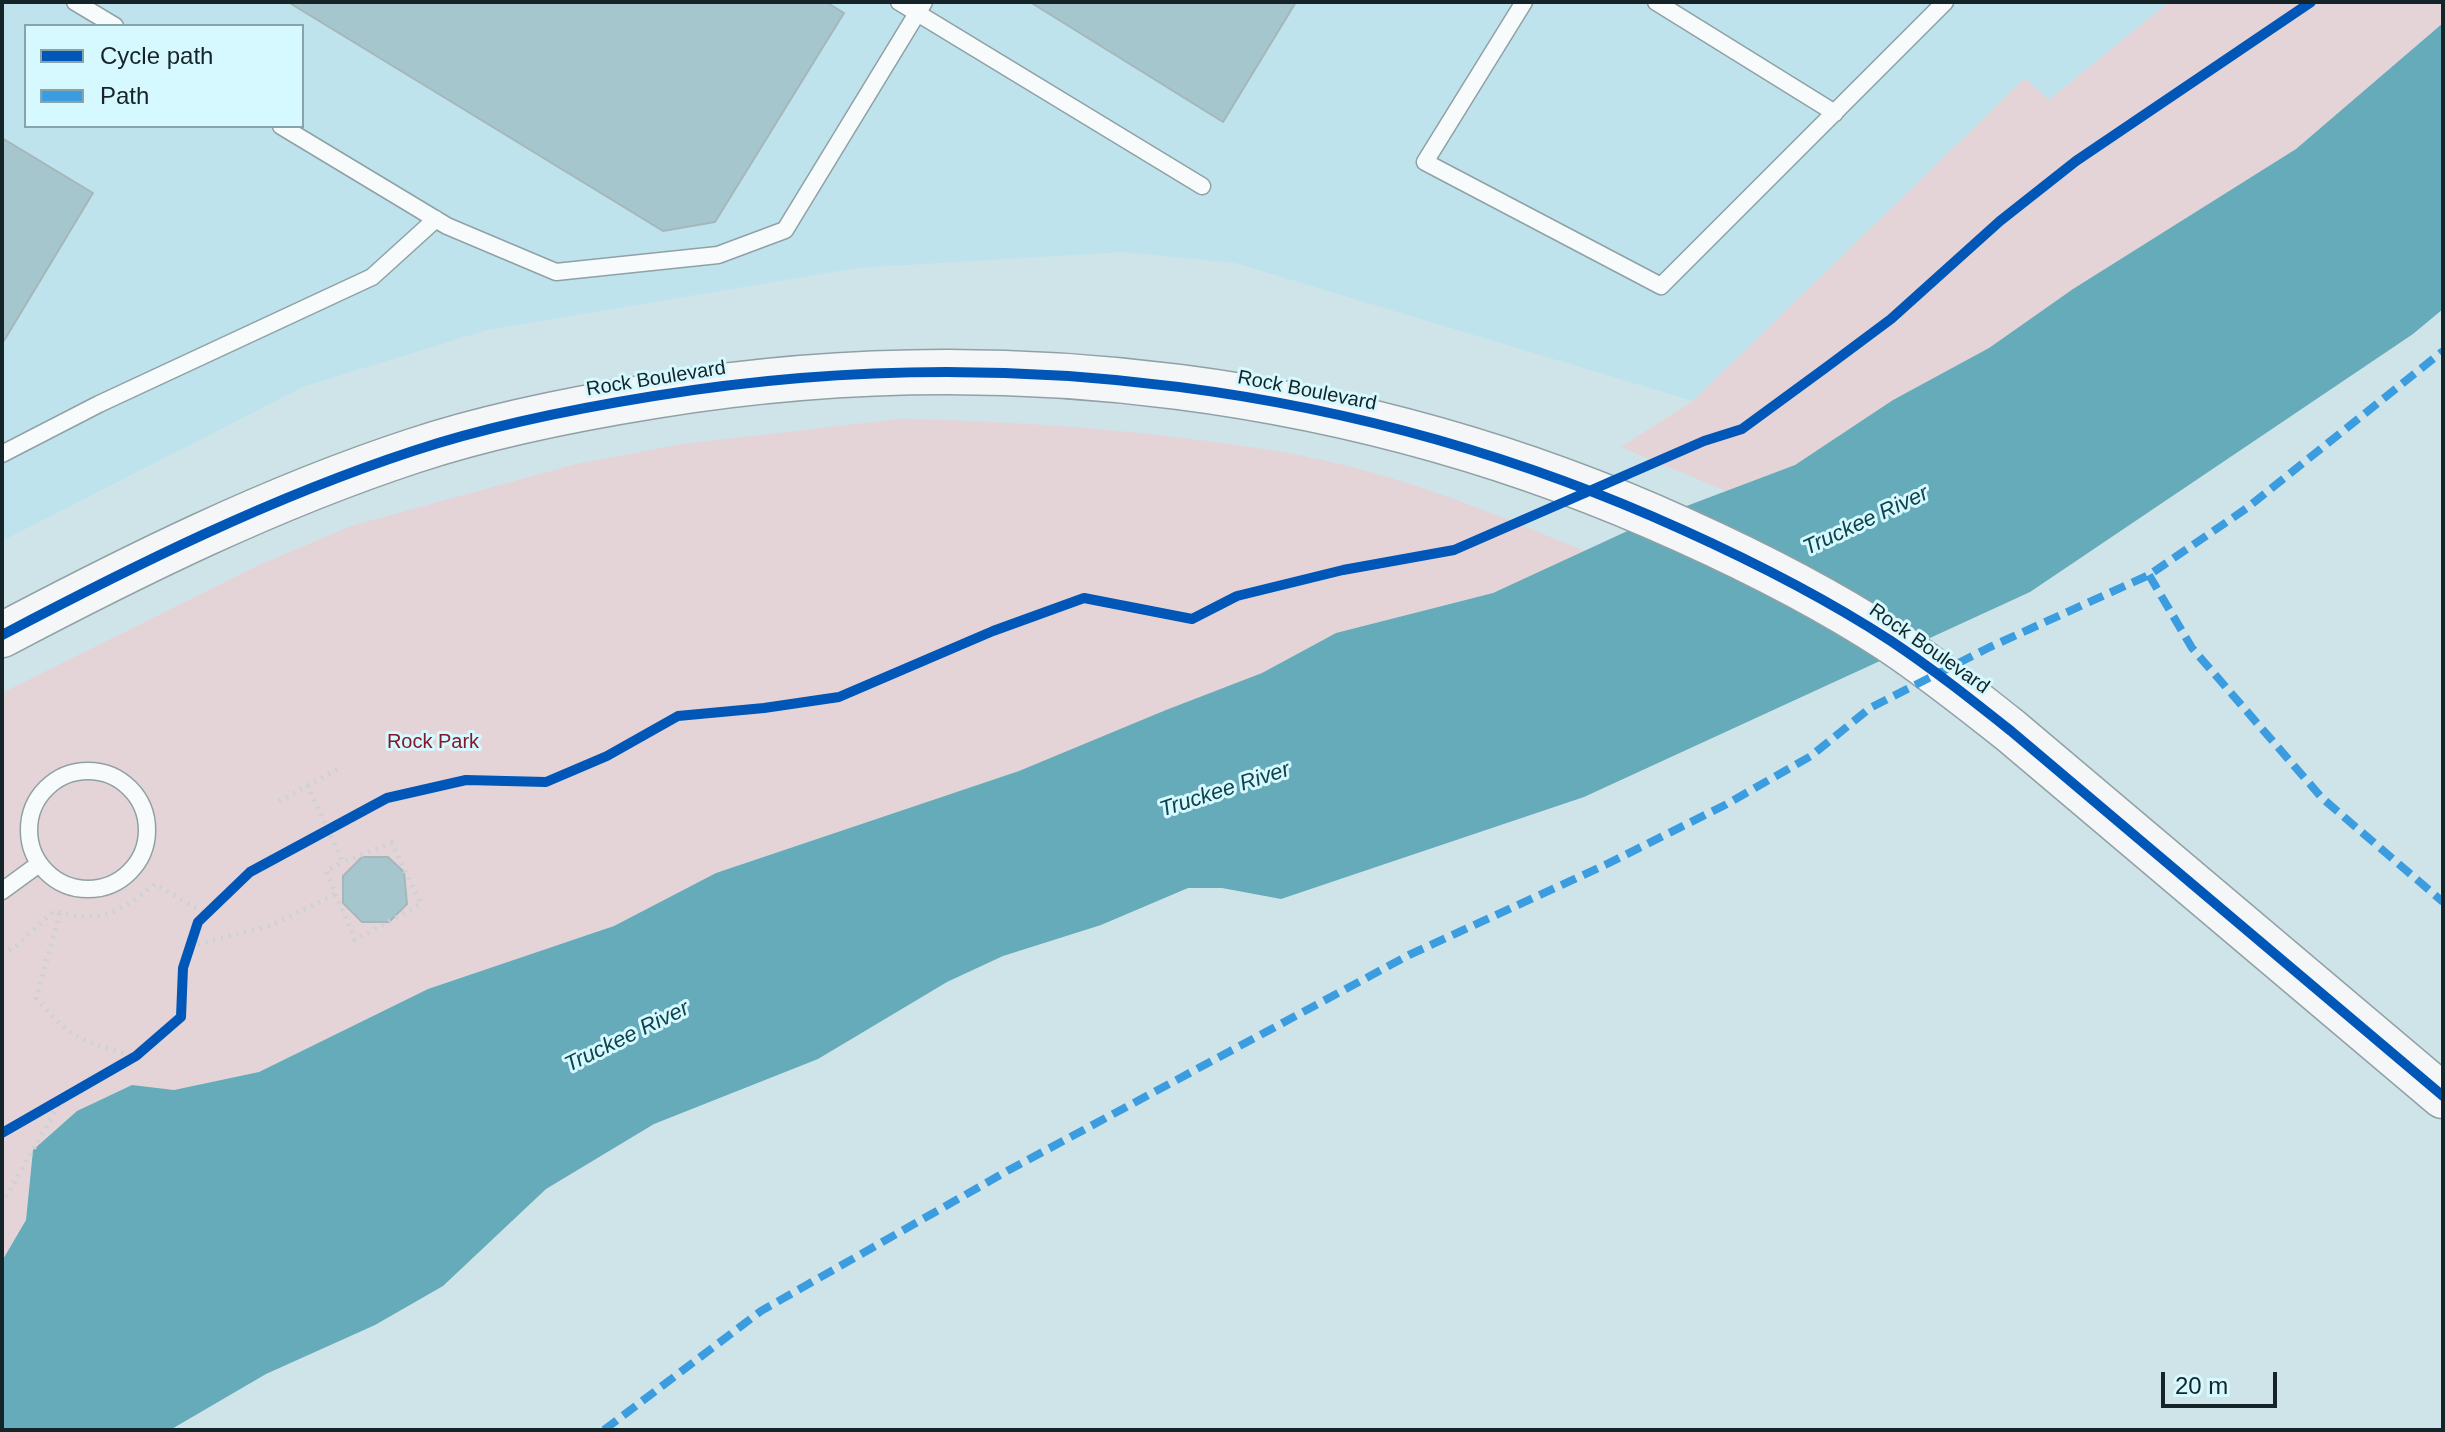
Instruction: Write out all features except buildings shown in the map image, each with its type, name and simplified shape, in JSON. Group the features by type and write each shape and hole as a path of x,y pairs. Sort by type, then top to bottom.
{"main road":[{"name":"Rock Boulevard","path":"2,635 154,557 238,519 417,449 515,423 709,387 797,377 887,372 993,372 1118,379 1211,391 1317,410 1408,430 1562,479 1630,506 1750,561 1887,638 1949,681 2011,731 2443,1096"}],"lane":[{"path":"75,2 112,24"},
{"path":"899,2 920,7 1202,186"},
{"path":"1524,2 1425,162 1661,286 1945,2"},
{"path":"1656,2 1835,113"},
{"path":"284,128 436,219 556,272 718,255 785,230 920,7"},
{"path":"2,454 99,404 372,277 436,219"},
{"path":"92,770 111,775 127,785 139,799 146,818 147,839 141,858 128,875 111,885 91,890 71,888 53,878 39,864 29,837 32,809 42,793 56,780 92,770"},
{"path":"2,891 39,864"}],"path":[{"path":"279,801 338,769"},
{"path":"307,785 343,862"},
{"path":"316,836 341,823"},
{"path":"392,843 421,904 355,940 326,871 343,862 392,843"},
{"path":"2,954 15,947 54,911 78,917 106,915 130,905 155,884 202,918 217,904"},
{"path":"190,946 269,926 336,894"},
{"path":"60,913 36,998 59,1026 86,1043 136,1056"},
{"path":"187,957 194,934"},
{"path":"124,1063 148,1046"},
{"path":"40,1113 75,1092"},
{"path":"2,1204 62,1099"}],"shaded area":[{"path":"2,2 2169,2 2048,100 2025,78 1693,401 1235,263 1123,252 856,268 487,330 305,386 2,541"}],"green space":[{"path":"2169,2 2443,2 2443,23 2296,149 2073,289 1989,348 1893,400 1795,465 1726,491 1621,447 1693,401 2025,78 2049,100"},
{"name":"Rock Park","path":"899,419 1111,430 1287,453 1401,481 1585,551 1493,593 1336,633 1262,673 1019,771 716,873 614,926 428,989 259,1072 174,1090 132,1085 77,1111 33,1150 26,1220 2,1261 2,693 261,564 351,526 576,464 682,444"}],"water":[{"name":"Truckee River","path":"2443,23 2443,309 2413,334 2030,592 1584,797 1281,899 1222,888 1188,888 1101,925 1003,956 947,982 818,1059 654,1124 546,1189 443,1286 375,1325 266,1374 170,1430 2,1430 2,1261 26,1220 33,1150 77,1111 132,1085 174,1090 259,1072 428,989 614,926 716,873 1019,771 1262,673 1336,633 1493,593 1660,516 1795,465 1893,400 1989,348 2073,289 2296,149"}],"marked path":[{"path":"604,1430 761,1311 1009,1170 1409,955 1605,865 1725,805 1811,756 1870,708 1990,647 2149,575 2247,508 2443,351"},
{"path":"2149,575 2192,648 2322,798 2443,902"}],"cycle path":[{"path":"2,1133 136,1056 181,1017 183,968 198,922 250,872 387,798 466,780 546,782 607,756 678,716 839,697 993,631 1084,598 1192,619 1237,596 1343,570 1454,550 1704,441 1742,429 1891,319 2000,221 2076,161 2311,2"},
{"path":"2,635 204,534 360,470 472,433 624,401 785,379 916,372 1047,375 1178,387 1308,408 1436,439 1561,480 1736,555 1866,625 2011,731 2443,1096"}]}
